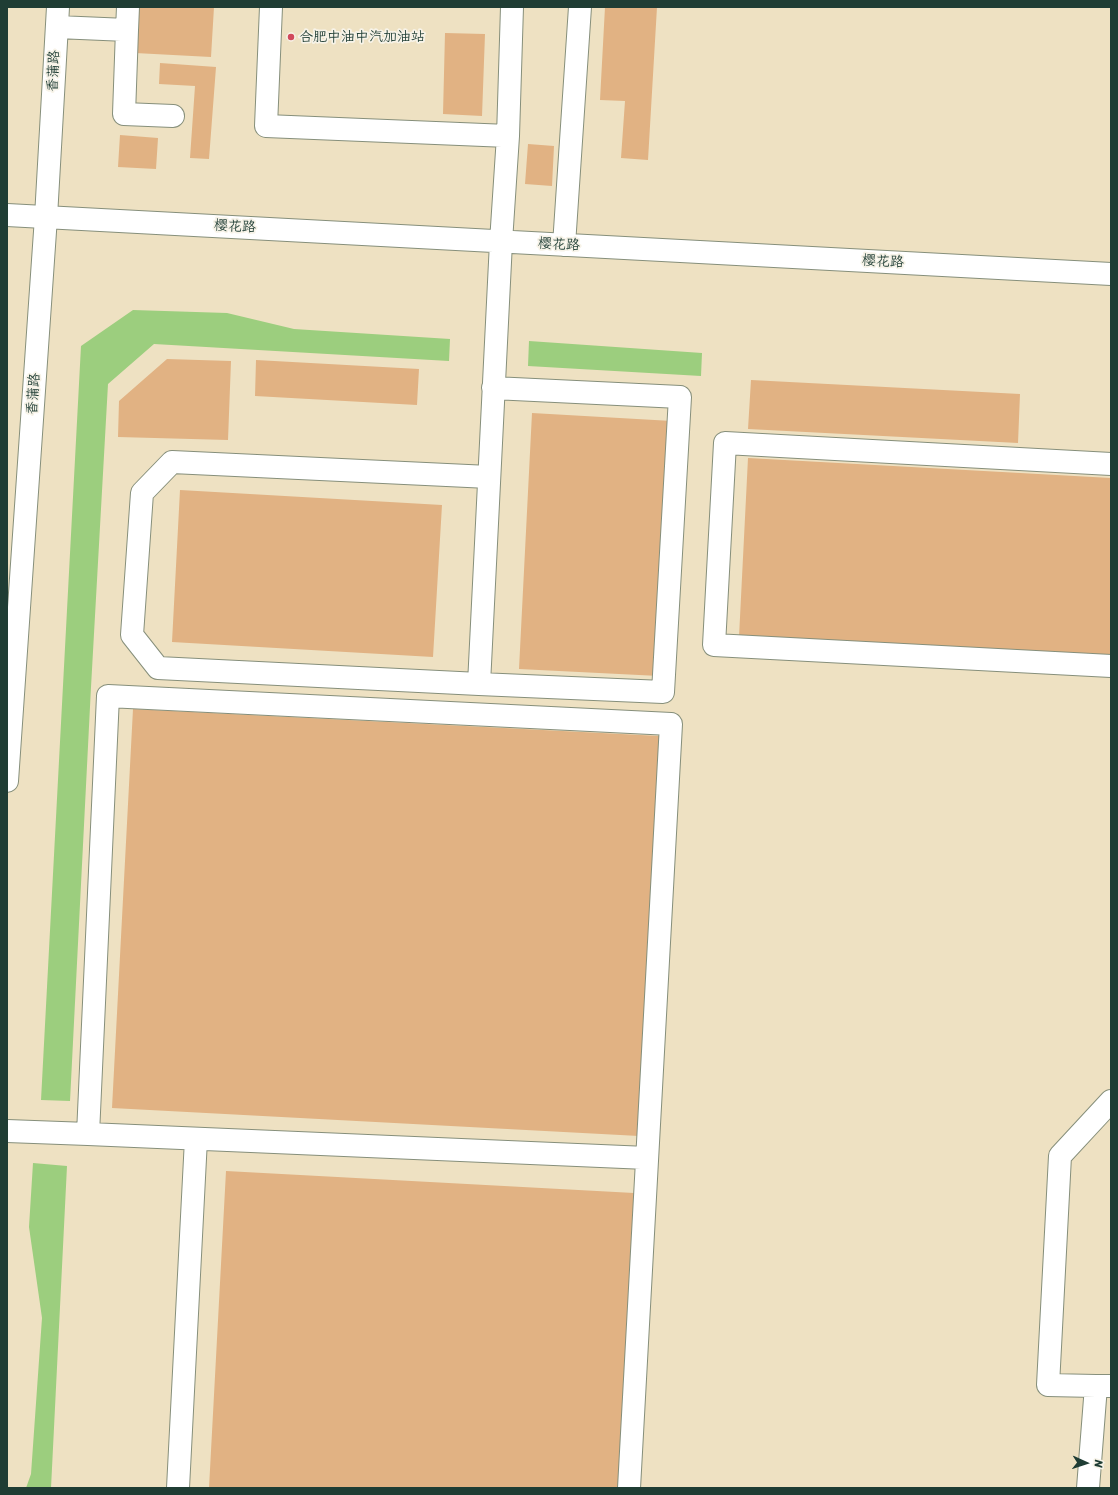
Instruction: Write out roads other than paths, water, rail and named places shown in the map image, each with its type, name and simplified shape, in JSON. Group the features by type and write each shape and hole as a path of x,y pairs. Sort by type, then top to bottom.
{"street":[{"path":"128,7 124,114 173,116"},
{"path":"271,7 266,126 508,136"},
{"path":"479,684 501,242 508,136 512,7"},
{"path":"564,245 580,7"},
{"path":"57,17 127,30"},
{"name":"香蒲路","path":"7,781 46,217 57,17"},
{"name":"樱花路","path":"7,215 1111,274"},
{"path":"489,477 172,462 142,493 132,635 158,668 663,692 680,397 494,388"},
{"path":"1111,464 725,443 714,645 1111,666"},
{"path":"88,1134 108,696 671,724 629,1488"},
{"path":"1088,1488 1104,1386 1048,1385 1060,1156 1111,1101"},
{"path":"7,1131 647,1158"},
{"path":"178,1488 196,1139"}],"place":[{"name":"合肥中油中汽加油站","path":"291,37"}]}
